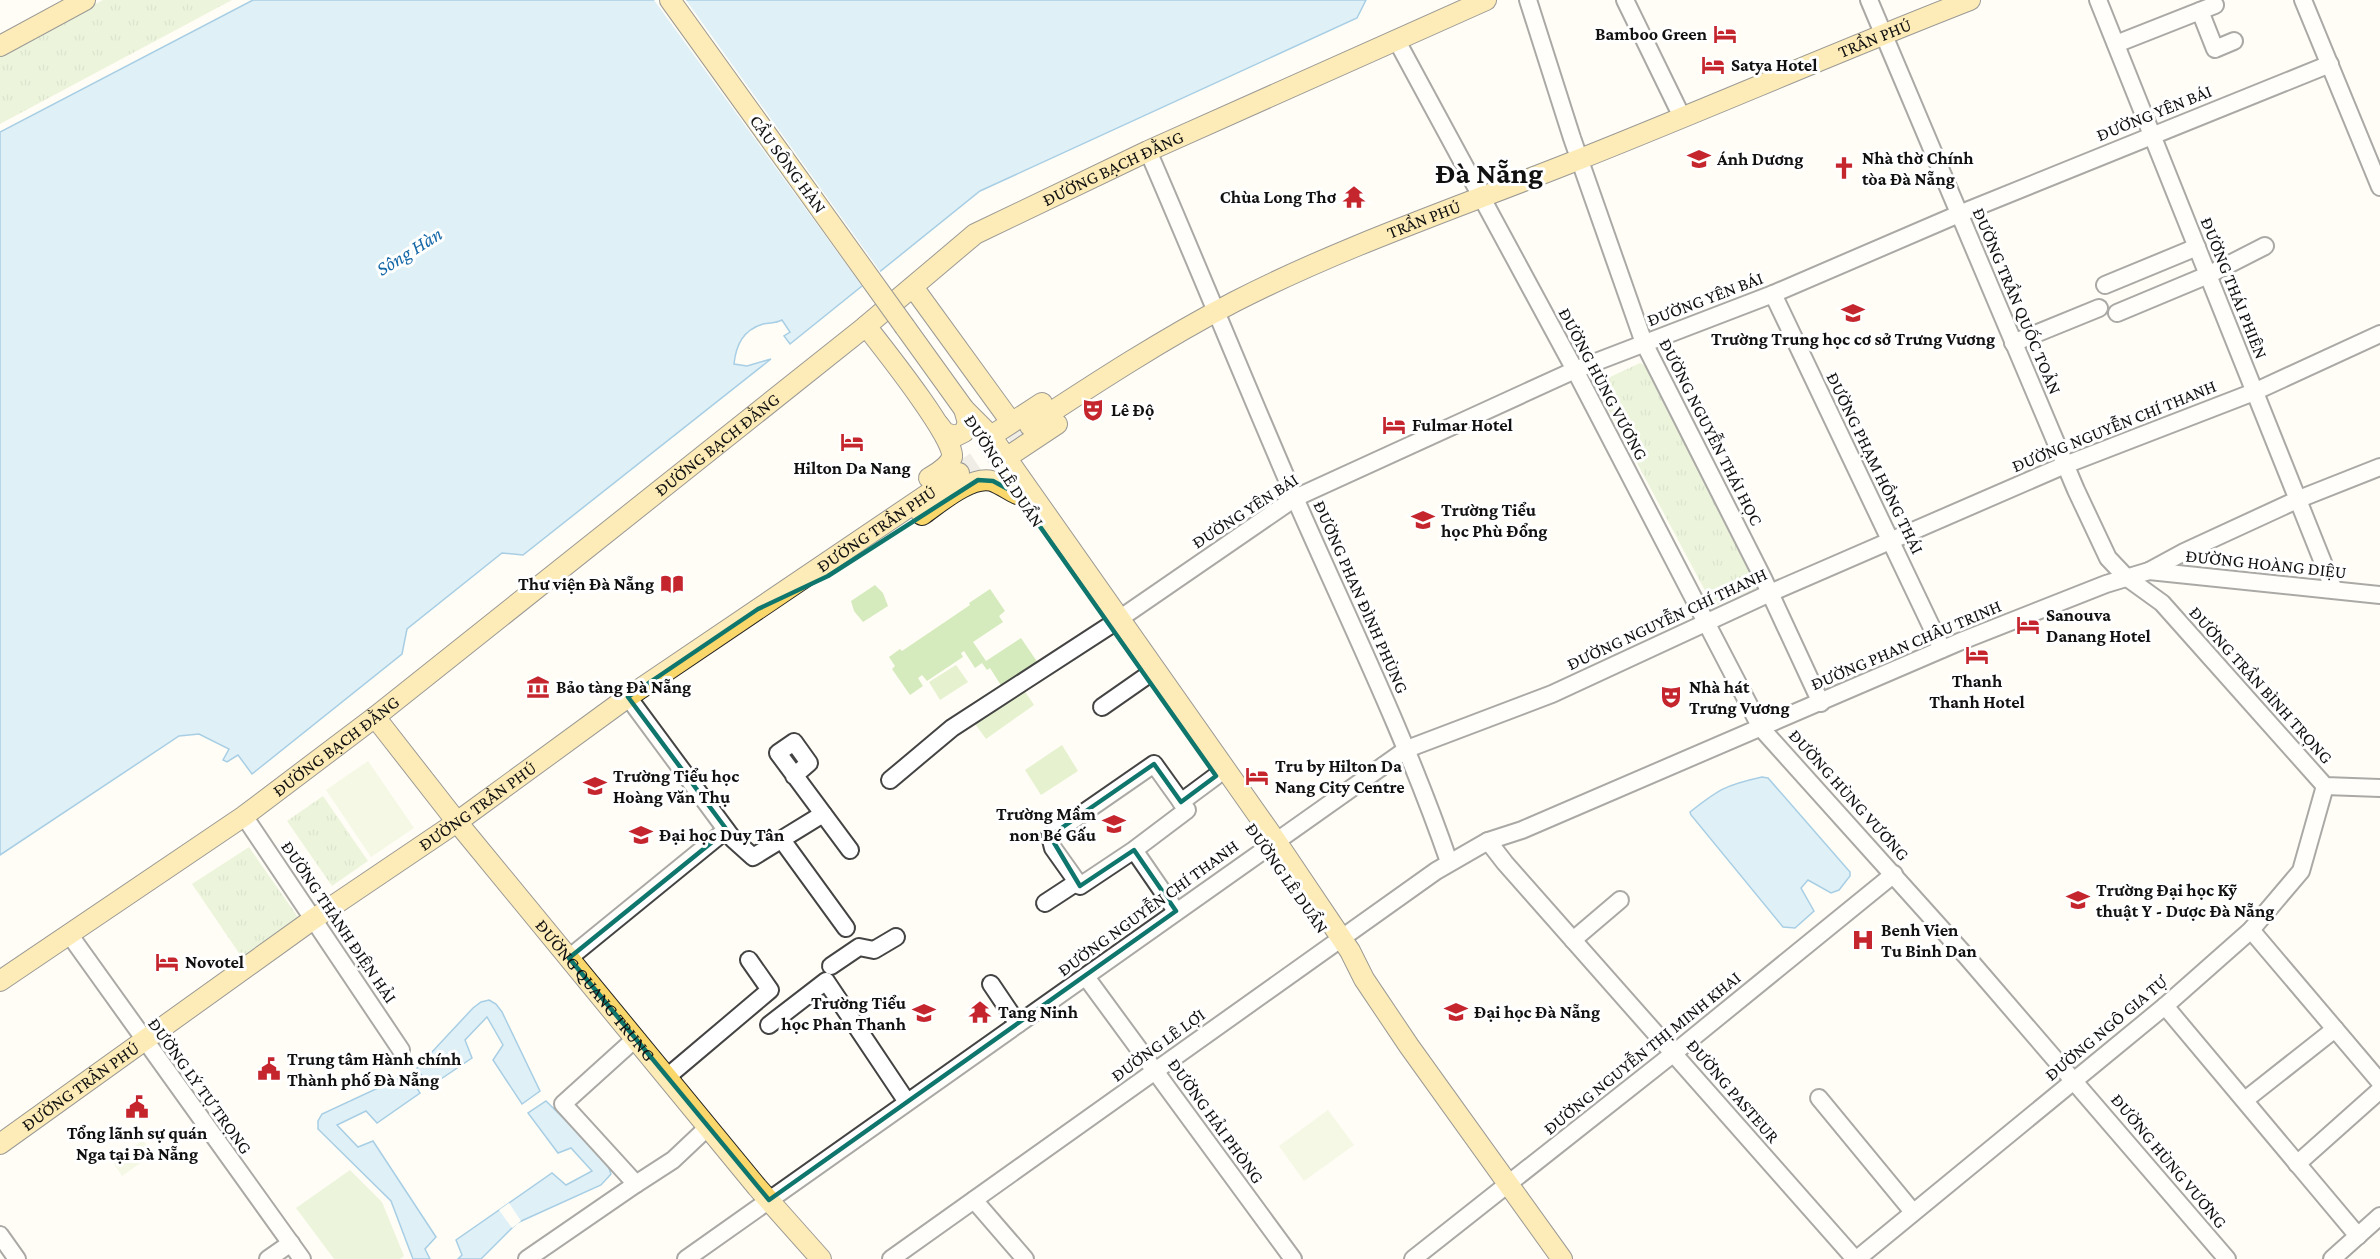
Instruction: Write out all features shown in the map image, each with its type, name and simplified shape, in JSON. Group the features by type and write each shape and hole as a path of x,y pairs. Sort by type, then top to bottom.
{"main road":[{"path":"0,46 85,0"},
{"name":"CẦU SÔNG HÀN","path":"670,0 964,410"},
{"name":"ĐƯỜNG BẠCH ĐẰNG","path":"0,981 244,816 375,717 866,326 964,242 989,226 1148,151 1486,0"},
{"name":"TRẦN PHÚ","path":"1197,323 1282,279 1480,196 1580,159 1970,0"},
{"path":"758,609 828,576 964,486 978,480 993,481 1021,491 1026,452 1024,430 913,287"},
{"path":"1006,458 1024,430 1146,337 1197,323"},
{"path":"991,436 1024,430 1160,358 1197,323"},
{"path":"866,326 945,433 956,436 964,432 967,428 964,410"},
{"name":"ĐƯỜNG LÊ DUẨN","path":"964,410 991,436 1006,458 1021,491"},
{"name":"ĐƯỜNG LÊ DUẨN","path":"964,410 981,443 1021,491 1562,1259"},
{"path":"758,609 811,558 949,463 952,457 952,446 934,418"},
{"name":"ĐƯỜNG TRẦN PHÚ","path":"0,1144 312,920 457,822 628,697 959,473"},
{"name":"ĐƯỜNG LÊ DUẨN","path":"1114,623 1145,677 1216,777 1271,844"},
{"name":"ĐƯỜNG QUANG TRUNG","path":"375,717 457,822 635,1039 821,1259"}],"street":[{"name":"ĐƯỜNG NGUYỄN THÁI HỌC","path":"1528,0 1644,344 1770,592 1821,703"},
{"path":"1625,0 1682,117"},
{"name":"ĐƯỜNG TRẦN QUỐC TOẢN","path":"1869,0 2065,465 2108,558 2126,577"},
{"name":"ĐƯỜNG THÁI PHIÊN","path":"2098,0 2150,135 2334,590"},
{"path":"2303,0 2380,187"},
{"path":"2116,44 2207,8 2215,49 2234,41"},
{"name":"ĐƯỜNG HÙNG VƯƠNG","path":"1397,41 1575,370 1761,728 2074,1080 2227,1259"},
{"name":"ĐƯỜNG YÊN BÁI","path":"890,780 952,728 1114,623 1295,498 1575,370 1773,294 2150,135 2330,64"},
{"name":"ĐƯỜNG PHAN ĐÌNH PHÙNG","path":"1148,151 1218,311 1295,498 1407,749 1449,862"},
{"path":"2117,313 2208,275 2265,246"},
{"path":"2105,285 2196,247"},
{"name":"ĐƯỜNG PHẠM HỒNG THÁI","path":"1773,294 1942,649"},
{"path":"2013,343 2099,308"},
{"name":"ĐƯỜNG NGUYỄN CHÍ THANH","path":"686,1259 1407,749 1552,694 1770,592 2065,465 2254,392 2380,334"},
{"name":"ĐƯỜNG PHAN CHÂU TRINH","path":"1449,862 1488,841 1522,830 1942,649 2126,577 2149,571 2184,552 2299,499 2380,467"},
{"path":"2184,552 2187,575"},
{"name":"ĐƯỜNG HOÀNG DIỆU","path":"2149,571 2380,595"},
{"name":"ĐƯỜNG TRẦN BÌNH TRỌNG","path":"2126,577 2162,603 2325,786 2380,788"},
{"path":"1102,707 1145,677"},
{"path":"628,697 733,839 753,857 823,814"},
{"path":"1045,903 1078,884 1134,850 1187,810 1154,764 1050,836 1053,848 1078,884"},
{"path":"794,776 850,850"},
{"path":"1181,802 1216,777"},
{"name":"ĐƯỜNG NGÔ GIA TỰ","path":"1856,1259 2165,1006 2251,930 2301,871 2325,786"},
{"name":"ĐƯỜNG THÀNH ĐIỆN HẢI","path":"244,816 401,1050"},
{"path":"569,958 726,830"},
{"path":"782,840 846,928"},
{"name":"ĐƯỜNG PASTEUR","path":"1488,841 1856,1259"},
{"path":"1134,850 1176,911"},
{"name":"ĐƯỜNG LÊ LỢI","path":"891,1259 1155,1071 1221,1019 1449,862"},
{"name":"ĐƯỜNG NGUYỄN THỊ MINH KHAI","path":"1413,1259 1674,1053 1893,874"},
{"path":"1573,940 1620,900"},
{"path":"2251,930 2380,1082"},
{"name":"ĐƯỜNG LÝ TỰ TRỌNG","path":"69,934 143,1041 302,1259"},
{"path":"831,966 859,947 874,950 896,937"},
{"path":"667,1077 770,990 749,960"},
{"name":"ĐƯỜNG HẢI PHÒNG","path":"1086,977 1293,1259"},
{"path":"769,1025 826,981 907,1102"},
{"path":"991,984 1018,1024"},
{"path":"2165,1006 2358,1236"},
{"path":"2245,1100 2334,1029"},
{"path":"635,1039 563,1104 636,1184"},
{"path":"2296,1164 2380,1090"},
{"path":"1819,1098 1914,1212"},
{"path":"527,1259 673,1160 708,1127"},
{"path":"974,1200 1025,1259"},
{"path":"2332,1259 2380,1216"},
{"path":"268,1259 291,1243"}],"highlighted area":[{"path":"978,480 993,481 1017,494 1216,776 1181,802 1154,764 1050,836 1080,886 1134,850 1176,911 769,1200 569,958 727,830 628,697 758,609 828,576"}],"green space":[{"path":"103,0 232,0 0,124 0,55"},
{"path":"1640,363 1648,367 1760,587 1717,605 1711,602 1595,384"},
{"path":"875,585 883,593 888,606 863,622 854,611 851,601"},
{"path":"990,589 1005,611 999,616 1003,622 973,642 986,661 1021,638 1038,663 1002,687 990,668 987,670 982,663 975,668 964,651 961,653 963,657 927,681 922,675 918,678 923,686 910,695 892,669 895,666 889,657 900,649 902,651"},
{"path":"956,665 968,682 940,700 929,682"},
{"path":"1022,687 1034,705 986,739 973,721"},
{"path":"1062,745 1078,771 1041,795 1025,770"},
{"path":"368,761 414,828 371,857 326,790"},
{"path":"323,796 368,861 332,886 287,821"},
{"path":"249,847 300,920 243,959 192,884"},
{"path":"1328,1110 1354,1145 1304,1181 1279,1146"},
{"path":"143,1140 153,1154 122,1176 113,1162"},
{"path":"350,1170 382,1202 404,1256 400,1259 334,1259 296,1208"}],"water":[{"name":"Sông Hàn","path":"253,0 1366,0 1357,18 980,191 790,344 784,336 790,332 782,320 763,324 750,330 739,345 734,364 747,366 771,359 523,555 502,553 407,629 402,654 252,774 238,755 227,762 223,760 229,749 199,734 179,736 0,855 0,132"},
{"path":"1762,777 1768,778 1850,872 1850,876 1839,890 1831,893 1808,880 1801,888 1814,911 1795,928 1783,927 1690,812 1723,789"},
{"path":"489,1000 496,1004 502,1012 540,1091 522,1104 493,1060 503,1045 487,1017 465,1040 472,1058 429,1087 417,1068 473,1008"},
{"path":"408,1074 420,1093 377,1123 366,1111 337,1125 358,1147 373,1141 436,1237 425,1249 430,1259 413,1259 391,1201 318,1129 318,1121 322,1114"},
{"path":"546,1101 606,1160 611,1174 601,1185 517,1223 481,1259 458,1259 462,1255 456,1240 552,1173 566,1185 592,1171 571,1148 558,1153 528,1113"}],"pier":[{"path":"654,0 686,0 882,274 864,289"},
{"path":"509,1203 521,1221 512,1228 499,1210"}],"tunnel":[{"path":"959,473 1030,426"}],"place":[{"name":"Bamboo Green","path":"1725,34"},
{"name":"Satya Hotel","path":"1713,65"},
{"name":"Ánh Dương","path":"1699,159"},
{"name":"Nhà thờ Chính tòa Đà Nẵng","path":"1844,168"},
{"name":"Chùa Long Thơ","path":"1354,197"},
{"name":"Trường Trung học cơ sở Trưng Vương","path":"1853,313"},
{"name":"Lê Độ","path":"1093,410"},
{"name":"Fulmar Hotel","path":"1394,425"},
{"name":"Hilton Da Nang","path":"852,442"},
{"name":"Trường Tiểu học Phù Đổng","path":"1423,520"},
{"name":"Thư viện Đà Nẵng","path":"672,584"},
{"name":"Sanouva Danang Hotel","path":"2028,625"},
{"name":"Thanh Thanh Hotel","path":"1977,655"},
{"name":"Bảo tàng Đà Nẵng","path":"538,687"},
{"name":"Nhà hát Trưng Vương","path":"1671,697"},
{"name":"Tru by Hilton Da Nang City Centre","path":"1257,776"},
{"name":"Trường Tiểu học Hoàng Văn Thụ","path":"595,786"},
{"name":"Trường Mầm non Bé Gấu","path":"1114,824"},
{"name":"Đại học Duy Tân","path":"641,835"},
{"name":"Trường Đại học Kỹ thuật Y - Dược Đà Nẵng","path":"2078,900"},
{"name":"Benh Vien Tu Binh Dan","path":"1863,940"},
{"name":"Novotel","path":"167,962"},
{"name":"Tang Ninh","path":"980,1012"},
{"name":"Đại học Đà Nẵng","path":"1456,1012"},
{"name":"Trường Tiểu học Phan Thanh","path":"924,1013"},
{"name":"Trung tâm Hành chính Thành phố Đà Nẵng","path":"269,1069"},
{"name":"Tổng lãnh sự quán Nga tại Đà Nẵng","path":"137,1107"}],"district":[{"name":"Đà Nẵng","path":"1489,173"}]}
